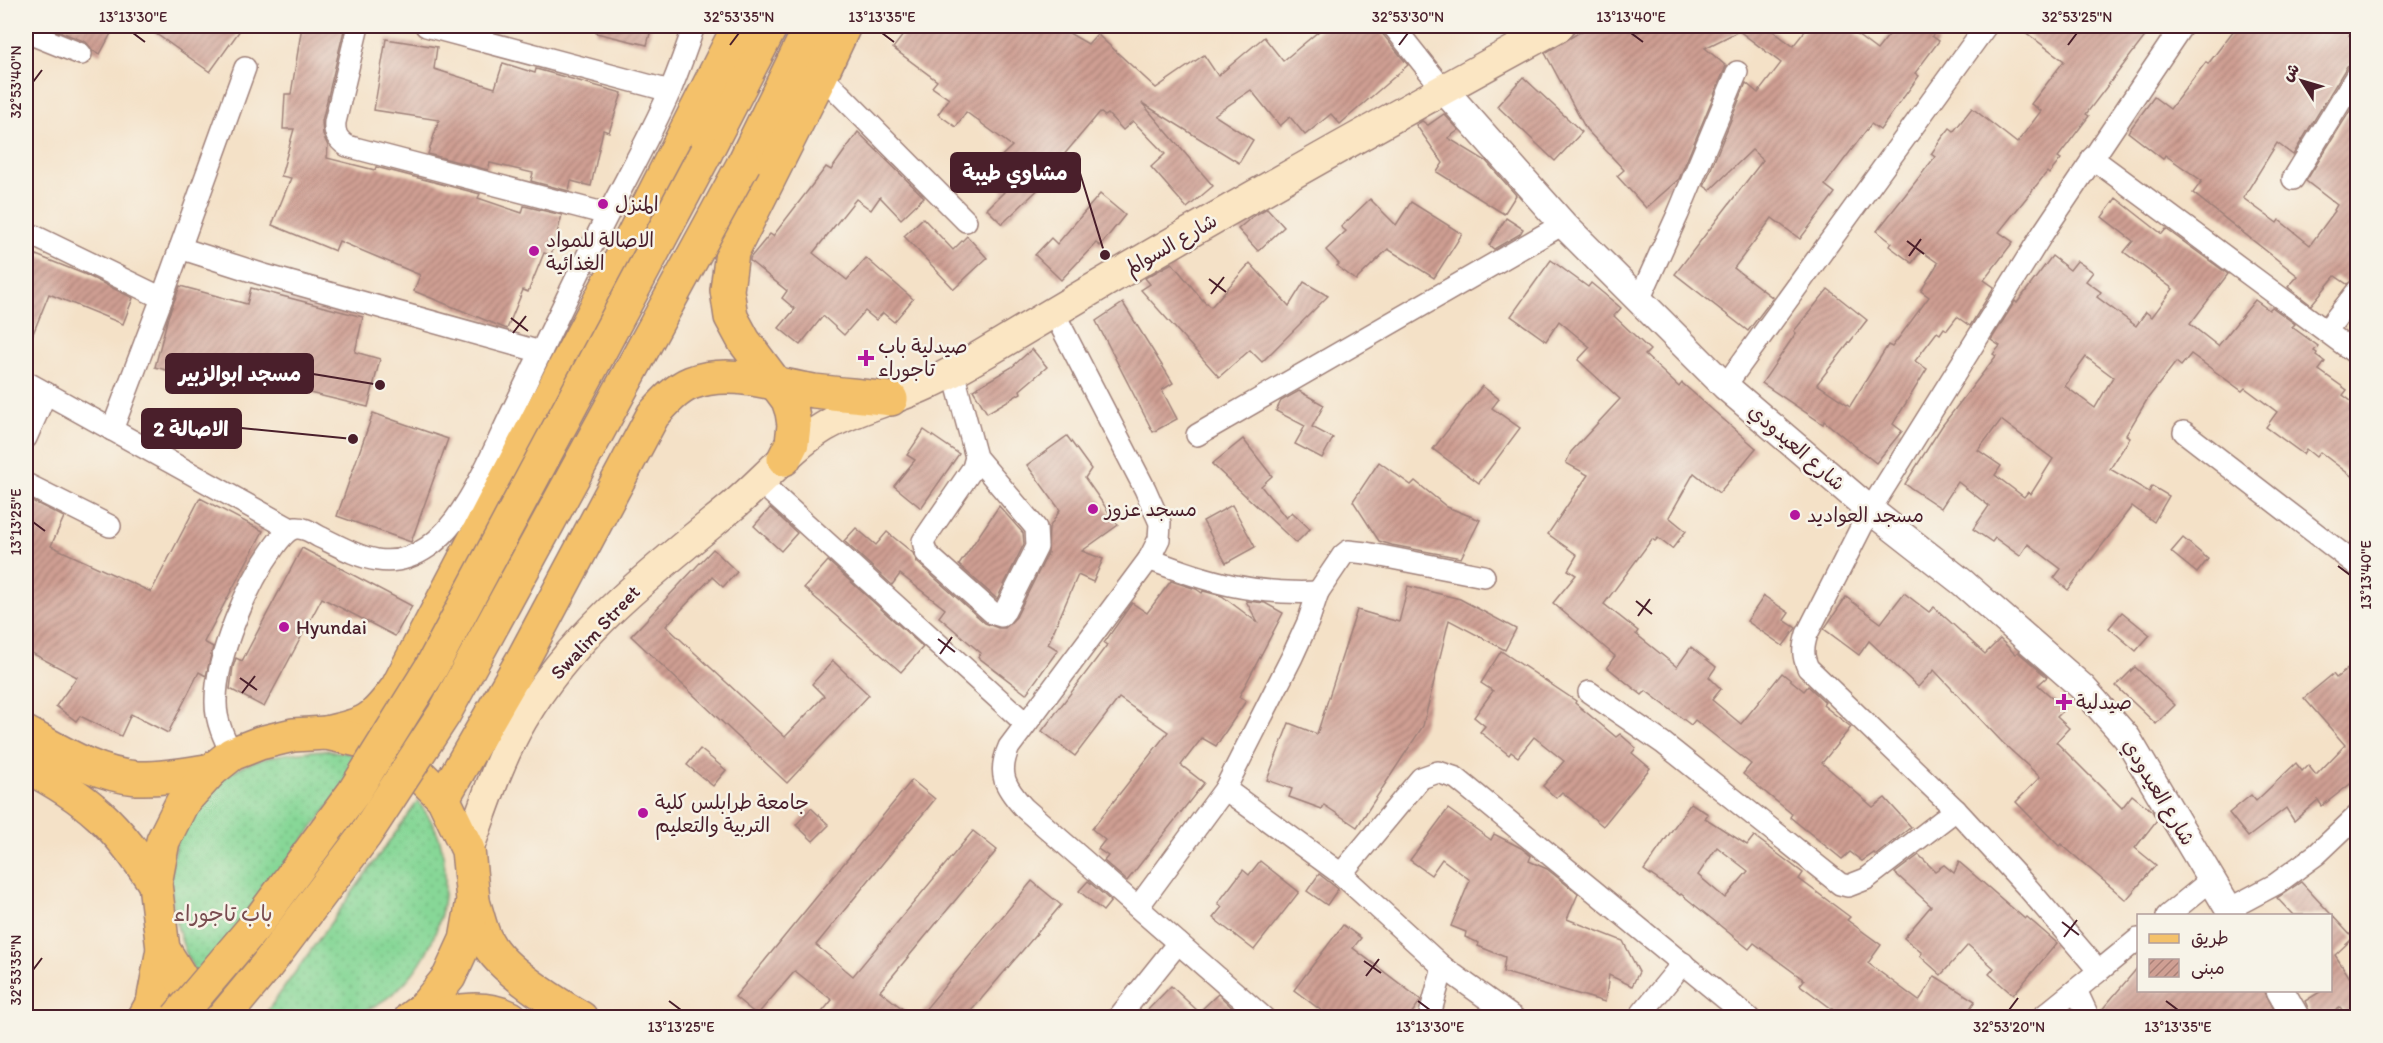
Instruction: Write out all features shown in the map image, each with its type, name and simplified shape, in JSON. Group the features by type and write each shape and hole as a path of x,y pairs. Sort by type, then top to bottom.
{"main road":[{"path":"26,733 92,767 137,778 160,778 222,762 260,743 292,735 326,733 360,726 380,712 397,688 606,289 739,26"},
{"path":"177,1017 259,921 347,801 431,668 771,26"},
{"path":"223,1017 267,965 364,835 444,714 744,163 811,26"},
{"path":"784,459 792,443 794,425 788,400 744,341 731,317 727,290 732,252 844,26"},
{"name":"شارع السوالم","path":"784,459 825,426 927,385 953,371 1053,311 1443,89 1559,26"},
{"path":"443,798 523,660 652,415 669,398 691,383 731,378 891,399"},
{"name":"Swalim Street","path":"468,850 502,760 538,695 582,641 632,589 761,483 784,459"},
{"path":"326,733 371,743 411,765 443,798 468,850 473,900 487,942 514,972 581,1017"},
{"path":"144,1017 153,1002 163,949 155,884 163,841 182,803 222,762"},
{"path":"26,766 82,799 100,814 134,852 155,884"},
{"path":"411,1017 423,1008 449,977 466,940 473,900"},
{"path":"163,949 194,999 218,1017"},
{"path":"430,1017 465,1010 499,1012 511,1017"}],"street":[{"path":"358,26 335,122 335,133 346,146 607,214"},
{"path":"426,26 670,91"},
{"path":"26,382 291,529 305,529 350,552 377,561 393,562 409,558 426,549 441,538 455,520 481,476 607,214 670,91 694,26"},
{"path":"1393,26 1443,89"},
{"path":"1725,386 1986,26"},
{"path":"2099,971 2028,888 1956,810 1808,668 1803,657 1803,646 1870,510 2043,233 2182,26"},
{"path":"26,32 81,54"},
{"path":"112,430 245,68"},
{"path":"1639,300 1678,214 1737,72"},
{"path":"2292,179 2358,73"},
{"path":"821,75 966,220"},
{"name":"شارع العيدودي","path":"1443,89 1563,224 1725,386 1870,510 1962,582 2082,687 2127,738 2231,912"},
{"path":"2092,159 2358,356"},
{"path":"1197,435 1563,224"},
{"path":"26,232 162,298"},
{"path":"180,249 261,274 541,351"},
{"path":"2326,331 2358,291"},
{"path":"1053,311 1145,489 1160,523 1159,539 1149,560 1009,747 1004,759 1004,780 1011,794 1023,808 1264,1017"},
{"path":"953,371 976,457 1036,528 1038,536 1036,547 1001,615 994,614 926,553 924,548 923,541 973,468 976,457"},
{"path":"26,438 46,393"},
{"path":"2184,432 2358,566"},
{"path":"761,483 1025,723"},
{"path":"26,484 110,526"},
{"path":"222,762 223,736 216,704 225,655 241,604 254,579 274,548 291,529"},
{"path":"1138,908 1225,789 1293,657 1318,592 1343,555 1348,551 1366,553 1484,576"},
{"path":"1149,560 1198,578 1258,591 1318,592"},
{"path":"1589,692 1663,743 1840,884 1848,886 1866,879 1956,810"},
{"path":"1341,874 1421,778 1438,772 1456,778 1749,1017"},
{"path":"1225,789 1341,874 1443,967 1514,1017"},
{"path":"2231,912 2276,884 2308,860 2358,815"},
{"path":"2169,914 2211,880"},
{"path":"2041,1017 2137,941"},
{"path":"1118,1017 1178,942"},
{"path":"1638,1017 1683,963"},
{"path":"1429,1017 1443,967"},
{"path":"2076,990 2089,1017"},
{"path":"2281,992 2296,1017"}],"green space":[{"path":"325,750 347,753 365,759 198,979 183,946 172,894 173,859 182,829 222,781 241,767 264,758"},
{"path":"418,801 437,833 445,869 440,918 432,941 420,963 405,982 387,998 353,1016 346,1018 263,1017"}],"building":[{"path":"46,26 115,26 100,54 93,51 86,42"},
{"path":"145,26 243,26 210,72"},
{"path":"302,26 345,26 322,121 323,135 328,146 327,158 375,170 376,167 480,194 478,198 522,213 524,206 562,215 551,255 544,253 528,292 523,290 507,329 414,291 420,275 339,241 335,251 272,225 291,178 281,176 294,129 283,129 285,94 291,94"},
{"path":"597,26 652,26 647,45 596,33"},
{"path":"910,26 1057,26 1088,44 1097,34 1156,88 1204,55 1218,76 1264,37 1283,61 1325,26 1376,26 1408,65 1340,124 1331,114 1305,135 1290,117 1280,126 1251,90 1214,115 1253,140 1239,163 1142,103 1213,186 1187,208 1151,167 1165,154 1133,121 1123,130 1108,114 1105,116 1100,112 1046,176 1049,179 1002,224 987,209 1004,192 985,172 1012,146 966,112 956,127 938,114 949,99 932,87 937,81 893,48"},
{"path":"1590,26 1630,26 1634,34 1650,26 1766,26 1793,46 1809,26 1845,26 1877,50 1896,26 1940,26 1932,36 1939,41 1915,73 1919,76 1880,130 1871,124 1825,185 1835,193 1800,239 1772,218 1734,268 1773,298 1748,331 1675,274 1763,160 1752,150 1710,190 1704,186 1746,83 1758,93 1781,63 1739,31 1705,48 1726,66 1679,179 1646,208 1617,176 1624,170 1586,129 1545,53"},
{"path":"2017,26 2153,26 2086,114 2089,116 2058,157 2061,159 2049,174 2047,172 1999,232 2013,242 1984,280 1994,287 1970,326 1957,317 1947,330 1944,328 1940,334 1937,332 1915,361 1927,369 1893,424 1902,431 1876,463 1824,421 1823,424 1762,383 1796,333 1794,331 1828,289 1867,320 1817,384 1850,406 1888,345 1892,347 1929,297 1921,291 1938,263 1921,251 1912,263 1889,246 1892,243 1877,231 1935,157 1931,154 1942,138 1950,128 1954,131 1972,108 2017,143 2041,111 2031,104 2064,61"},
{"path":"2237,26 2356,26 2349,35 2358,41 2358,60 2347,66 2293,155 2277,143 2243,198 2277,223 2279,220 2310,245 2337,205 2306,181 2358,98 2358,278 2347,284 2335,276 2311,305 2288,287 2298,276 2193,193 2202,181 2165,155 2163,159 2128,132 2154,97 2170,109"},
{"path":"386,39 437,47 434,69 495,88 503,63 535,73 536,69 622,93 609,132 603,130 591,186 571,181 569,191 531,181 533,173 490,163 488,170 428,154 439,120 374,110"},
{"path":"1523,77 1582,132 1555,161 1497,106"},
{"path":"1444,114 1459,130 1448,138 1486,161 1516,195 1504,214 1437,172 1443,163 1416,125 1422,121 1428,125"},
{"path":"858,132 924,197 901,219 880,197 871,210 856,199 813,253 847,280 866,258 913,299 894,322 883,313 876,320 865,311 844,335 823,316 800,345 779,328 795,309 782,298 787,291 750,261 750,258 770,234 773,236 826,167 831,170"},
{"path":"1100,194 1125,215 1100,246 1096,243 1061,280 1035,255 1051,238 1057,244"},
{"path":"2116,198 2162,234 2166,229 2228,274 2190,324 2218,346 2255,300 2269,310 2272,307 2295,324 2292,327 2318,346 2314,351 2325,362 2319,370 2347,390 2343,395 2355,404 2350,411 2358,417 2358,481 2320,452 2316,457 2306,449 2303,454 2266,427 2277,412 2245,388 2242,391 2191,354 2181,366 2176,362 2148,398 2126,435 2130,438 2110,469 2149,492 2152,486 2169,496 2154,522 2132,506 2068,590 2054,578 2061,569 2028,544 2020,556 1995,538 1992,542 1973,529 1989,506 1958,482 1941,508 1905,484 1942,426 1996,356 1993,354 2000,346 1991,340 2015,301 2017,303 2052,256 2070,270 2077,261 2093,272 2086,281 2101,292 2097,297 2136,326 2146,312 2152,317 2173,289 2124,252 2133,241 2102,217","holes":["2086,357 2113,377 2095,408 2065,386","2001,420 2053,459 2031,494 2028,492 2024,497 1995,475 2001,466 1978,450"]},
{"path":"1370,199 1396,225 1411,202 1462,234 1434,278 1388,249 1356,280 1337,266 1339,264 1326,250 1346,231 1341,227"},
{"path":"1267,208 1284,227 1258,251 1238,229"},
{"path":"923,218 953,250 967,236 987,258 954,289 904,236"},
{"path":"1506,218 1523,229 1520,234 1494,249 1489,245"},
{"path":"26,251 84,274 133,298 123,324 49,294 26,351"},
{"path":"1551,260 1588,287 1591,283 1621,308 1614,316 1650,350 1645,355 1679,387 1682,383 1756,448 1719,493 1694,473 1669,517 1686,531 1672,549 1658,538 1655,541 1652,539 1604,604 1638,631 1636,634 1677,667 1691,647 1716,667 1709,677 1721,689 1712,700 1741,724 1782,673 1804,691 1808,686 1825,702 1823,705 1851,727 1822,763 1873,807 1885,798 1911,827 1876,855 1874,853 1862,861 1850,852 1842,859 1790,817 1792,814 1743,774 1751,764 1695,720 1691,725 1646,691 1642,695 1607,667 1615,656 1553,603 1576,575 1568,570 1577,555 1548,534 1588,475 1566,463 1571,452 1620,399 1578,360 1590,347 1559,321 1546,341 1511,316"},
{"path":"1172,263 1211,307 1250,263 1289,306 1304,282 1328,296 1262,362 1250,350 1219,377 1141,290 1150,284 1145,278"},
{"path":"180,286 247,304 251,288 363,317 355,352 380,359 368,407 209,369 206,381 155,367 168,317"},
{"path":"1123,303 1173,383 1162,390 1177,419 1153,432 1096,321"},
{"path":"1032,349 1047,367 1020,390 1021,393 987,413 973,390 1012,367"},
{"path":"1482,386 1499,399 1492,408 1520,428 1479,483 1433,449"},
{"path":"1299,391 1324,405 1312,427 1333,438 1322,458 1295,444 1305,426 1276,411 1281,401"},
{"path":"373,413 448,439 411,542 337,516"},
{"path":"924,430 959,454 921,508 894,486 915,460 907,455"},
{"path":"1067,436 1091,469 1085,478 1118,525 1082,551 1103,559 1093,582 1078,575 1048,644 1058,650 1026,694 978,657 981,653 939,617 945,609 900,574 892,585 844,541 856,528 876,545 887,532 913,553 917,562 985,623 1005,628 1016,617 1048,553 1049,528 1060,510 1027,465"},
{"path":"1243,439 1272,476 1261,486 1286,518 1292,512 1310,529 1296,543 1212,464"},
{"path":"1379,462 1411,485 1415,481 1447,507 1480,520 1461,558 1379,541 1353,501"},
{"path":"26,498 64,517 51,546 151,592 200,498 263,531 204,642 213,647 206,676 199,672 168,733 131,714 121,736 80,716 76,721 56,706 77,677 26,650"},
{"path":"1232,505 1255,547 1226,563 1203,521"},
{"path":"999,506 1023,533 1024,544 997,599 959,565"},
{"path":"770,508 797,533 781,551 754,526"},
{"path":"2183,538 2208,559 2197,573 2171,552"},
{"name":"Hyundai","path":"302,548 412,606 395,636 322,598 264,707 230,689 233,667 236,658 242,661"},
{"path":"713,549 737,572 723,587 712,577 666,626 785,737 824,696 812,684 833,661 869,695 787,783 631,636"},
{"path":"828,561 923,647 901,672 804,588"},
{"path":"1171,581 1202,593 1203,591 1222,596 1258,623 1246,601 1265,603 1283,613 1239,697 1246,701 1216,746 1202,738 1181,765 1204,783 1127,881 1104,861 1108,856 1098,849 1105,840 1092,829 1168,732 1119,698 1075,756 1042,731 1107,645 1104,643 1132,603 1147,613"},
{"path":"1408,586 1460,599 1516,629 1505,650 1449,620 1423,726 1357,827 1324,805 1322,809 1289,797 1292,789 1267,780 1289,723 1317,734 1357,610 1399,622"},
{"path":"1904,593 1929,612 1934,607 1985,654 2000,639 2015,654 2018,652 2047,677 2038,685 2065,709 2057,717 2069,728 2056,742 2122,808 2132,795 2152,811 2157,820 2135,848 2156,865 2126,900 2061,844 2059,846 2016,802 2040,777 2003,743 1934,670 1918,687 1869,641 1859,655 1824,629 1846,597 1881,623"},
{"path":"1764,596 1789,613 1784,620 1796,628 1783,646 1747,621"},
{"path":"2122,612 2150,635 2136,651 2109,628"},
{"path":"1501,651 1576,701 1575,703 1616,737 1620,734 1636,748 1632,753 1650,768 1603,826 1562,792 1556,798 1543,786 1564,761 1534,737 1518,757 1511,752 1509,755 1480,732 1485,726 1474,717 1493,691 1481,683"},
{"path":"2358,661 2358,778 2322,806 2318,800 2294,821 2286,808 2248,837 2229,813 2251,795 2256,801 2296,763 2302,771 2308,765 2316,775 2345,745 2304,698 2333,674 2336,678"},
{"path":"2135,667 2175,705 2156,724 2116,686"},
{"path":"700,749 726,770 713,786 687,765"},
{"path":"912,780 935,799 816,945 853,976 973,831 997,850 880,991 913,1017 818,1017 832,1000 795,971 757,1015 735,997"},
{"path":"1691,803 1708,814 1705,818 1747,845 1754,836 1803,873 1799,879 1850,917 1847,920 1881,945 1868,963 1919,1001 1935,976 1975,1001 1964,1017 1843,1017 1800,985 1804,980 1754,943 1749,949 1681,894 1644,870","holes":["1717,847 1748,871 1725,898 1698,875"]},
{"path":"811,808 829,825 813,841 796,825"},
{"path":"1448,809 1491,840 1494,834 1521,848 1531,856 1529,861 1547,869 1578,894 1567,919 1623,941 1639,972 1632,986 1609,975 1605,1002 1503,972 1505,957 1478,946 1479,943 1465,937 1466,932 1451,926 1470,880 1442,859 1431,875 1410,860"},
{"path":"1919,855 1935,871 1944,865 1954,873 1959,862 2025,919 2027,917 2057,943 2013,995 1989,974 1994,968 1968,945 1941,975 1920,956 1922,953 1904,938 1931,906 1895,873"},
{"path":"1260,861 1299,892 1254,950 1213,918 1222,907 1218,903 1243,870 1249,875"},
{"path":"1319,874 1338,889 1327,905 1307,891"},
{"path":"1032,881 1061,905 966,1017 919,1017"},
{"path":"1088,881 1111,901 1103,911 1079,891"},
{"path":"2301,882 2331,914 2292,914 2277,898"},
{"path":"2332,915 2353,938 2335,955 2358,990 2358,1017 2348,1017 2341,1007 2325,1017 2312,1017 2305,1001 2320,992 2332,992"},
{"path":"1343,925 1361,938 1353,948 1421,1000 1409,1017 1330,1017 1294,990"},
{"path":"2137,968 2137,992 2265,992 2278,1017 2101,1017 2100,1012"},
{"path":"1171,986 1199,1012 1218,994 1242,1017 1141,1017"}],"place":[{"name":"المنزل","path":"603,204"},
{"name":"الاصالة للمواد الغذائية","path":"534,251"},
{"name":"مشاوي طيبة","path":"1105,255"},
{"name":"صيدلية باب تاجوراء","path":"866,358"},
{"name":"مسجد ابوالزبير","path":"380,385"},
{"name":"الاصالة 2","path":"353,439"},
{"name":"مسجد عزوز","path":"1093,509"},
{"name":"مسجد العواديد","path":"1795,515"},
{"name":"Hyundai","path":"284,627"},
{"name":"صيدلية","path":"2064,702"},
{"name":"جامعة طرابلس كلية التربية والتعليم","path":"643,813"}],"district":[{"name":"باب تاجوراء","path":"223,913"}]}
